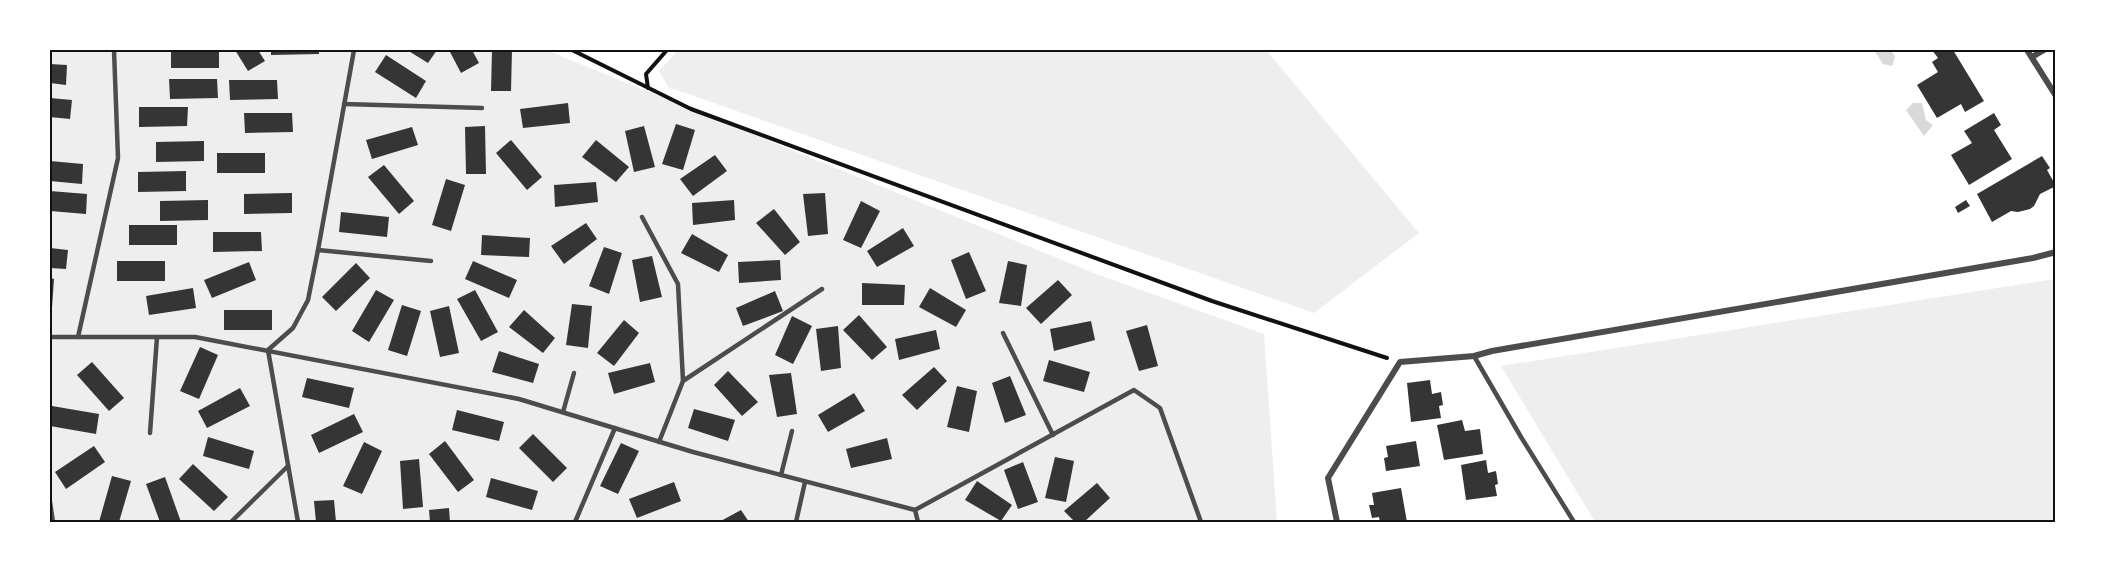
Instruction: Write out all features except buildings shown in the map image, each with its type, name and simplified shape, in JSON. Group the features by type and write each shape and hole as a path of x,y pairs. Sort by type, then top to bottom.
{"street":[{"path":"2028,50 2055,96"},
{"path":"2032,57 2044,50"},
{"path":"1337,522 1328,478 1400,362 1474,356 1492,351 2022,260 2055,252"}],"lane":[{"path":"78,337 118,158 114,50"},
{"path":"268,350 293,328 308,300 354,50"},
{"path":"344,104 482,108"},
{"path":"642,217 678,284 683,381 659,442"},
{"path":"318,250 431,261"},
{"path":"683,381 822,289"},
{"path":"1003,333 1053,435"},
{"path":"50,337 195,337 519,399 659,442 915,510 1134,390 1160,408 1201,522"},
{"path":"150,433 157,337"},
{"path":"268,350 298,522"},
{"path":"1474,356 1574,522"},
{"path":"562,412 574,372"},
{"path":"575,522 615,428"},
{"path":"781,475 792,431"},
{"path":"231,522 288,466"},
{"path":"796,522 806,482"},
{"path":"50,502 53,522"},
{"path":"915,510 918,522"}],"path":[{"path":"572,50 691,109 1202,297 1400,362"},
{"path":"648,88 646,74 667,50"}],"shaded area":[{"path":"50,50 546,50 1099,275 1264,334 1277,522 50,522"},
{"path":"678,50 1266,50 1419,233 1314,313 668,87 659,71"},
{"path":"1874,50 1891,50 1895,57 1892,66 1883,64"},
{"path":"1913,103 1922,103 1926,120 1933,125 1924,136 1906,110"},
{"path":"2055,279 2055,522 1595,522 1501,366"}]}
